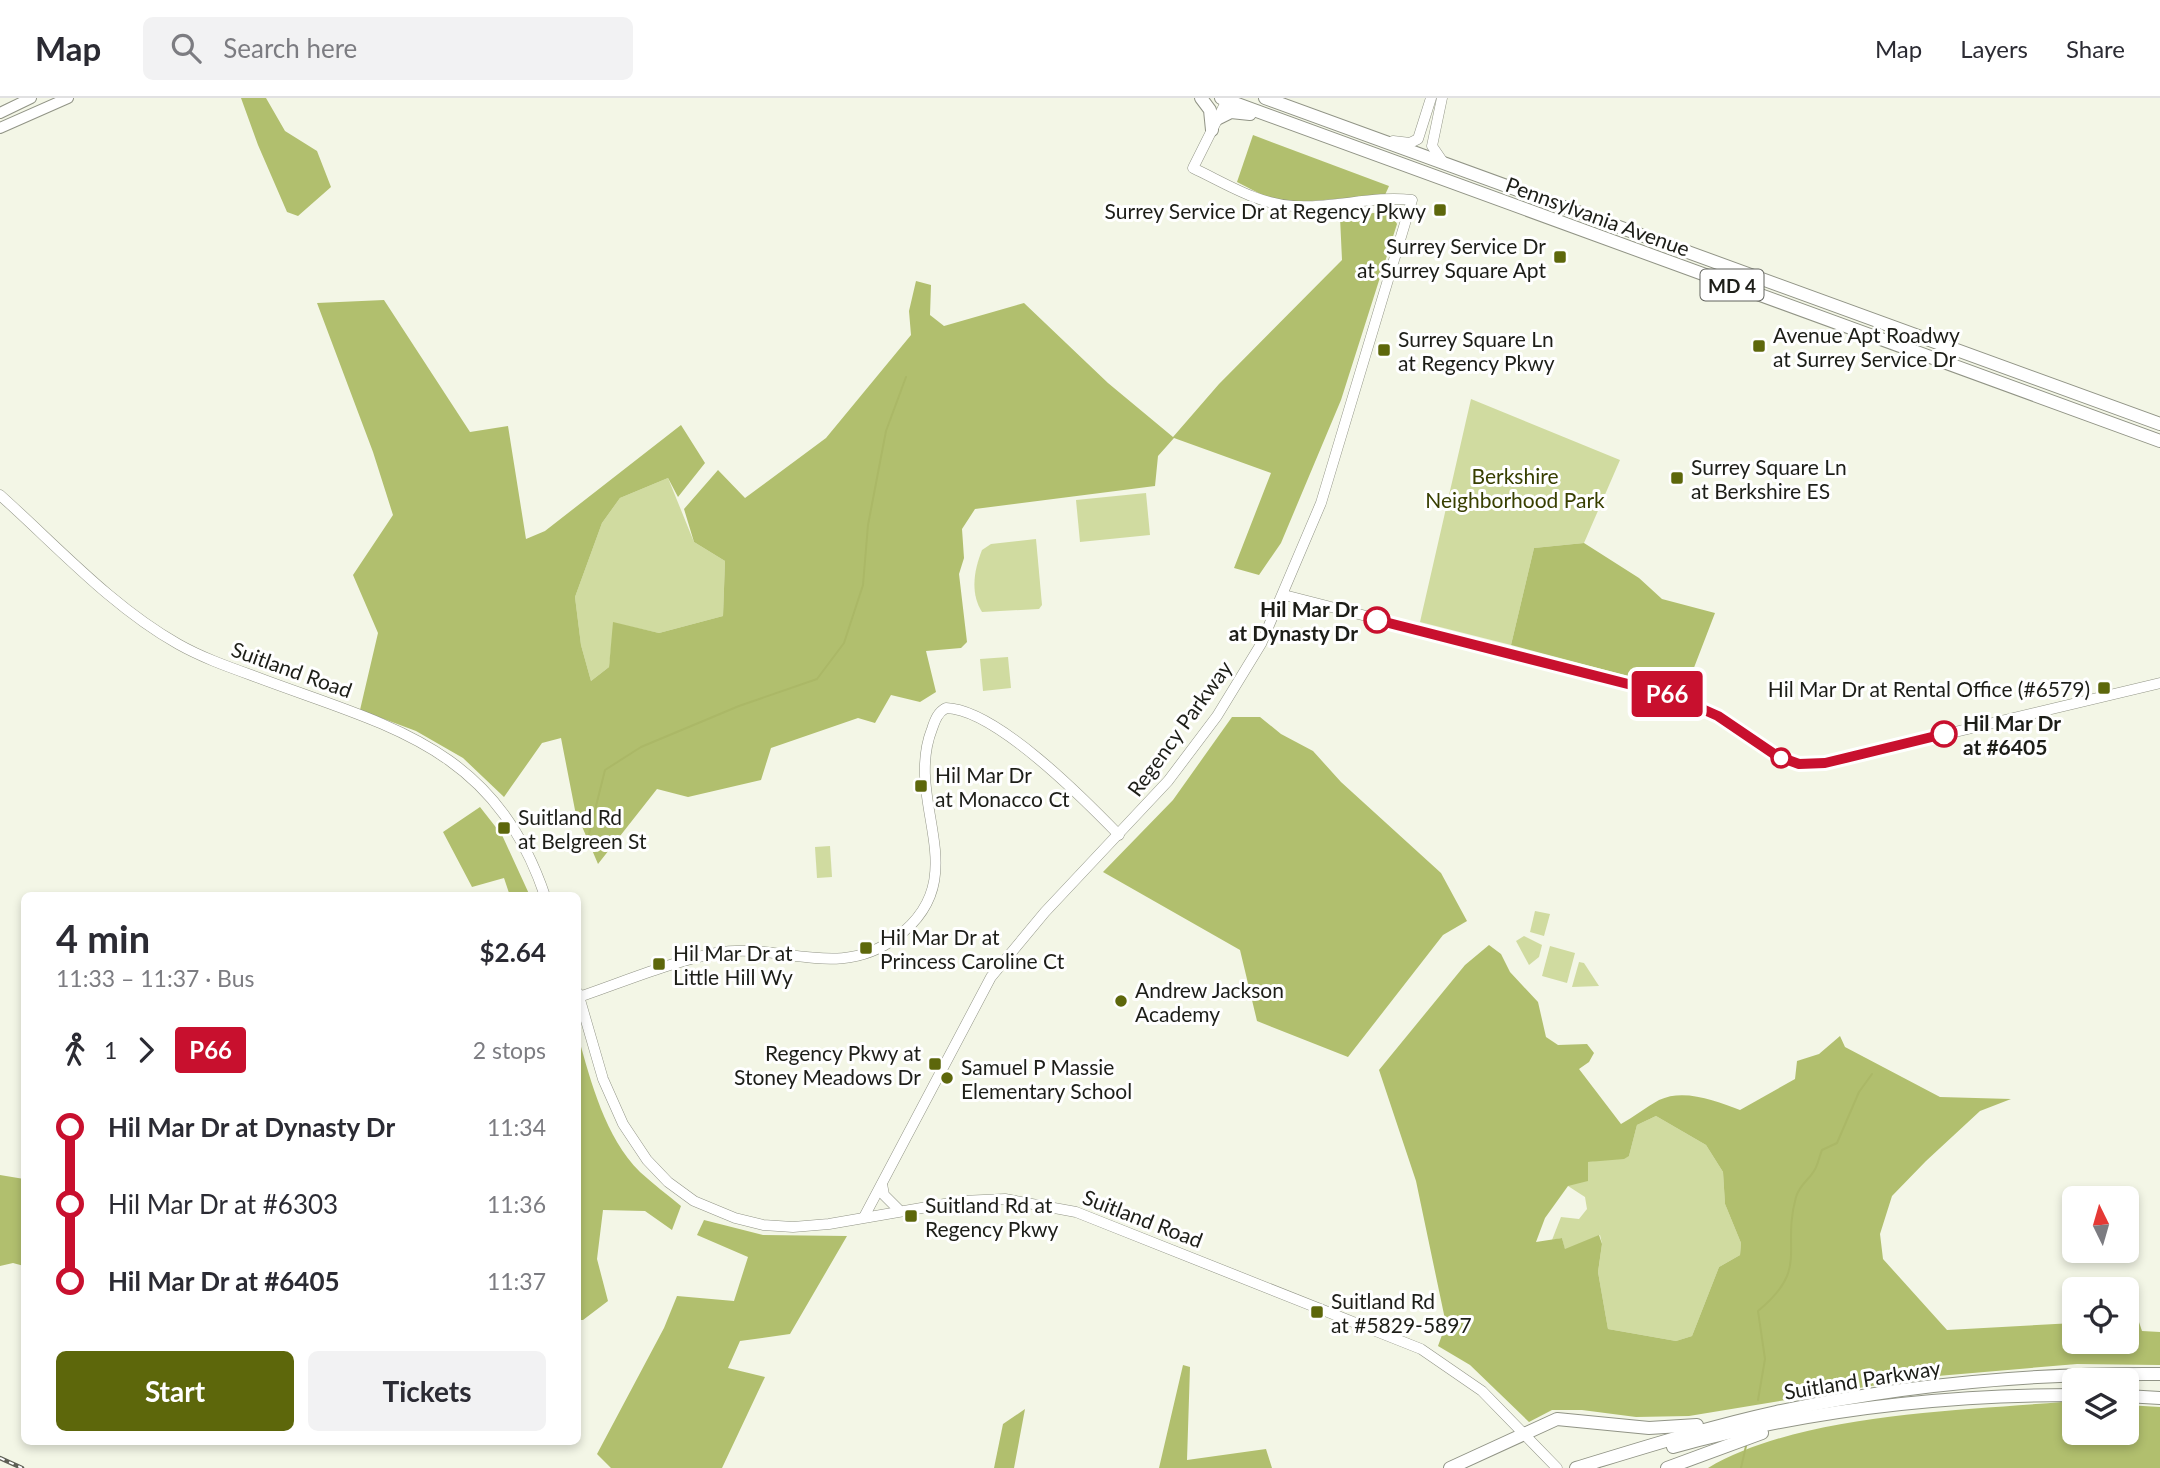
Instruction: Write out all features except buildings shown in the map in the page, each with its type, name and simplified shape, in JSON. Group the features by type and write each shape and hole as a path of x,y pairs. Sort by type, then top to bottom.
{"highway":[{"path":"1201,98 1210,110 1214,125 1234,112 1272,118"},
{"name":"Pennsylvania Avenue","path":"1266,98 2160,424"},
{"name":"Pennsylvania Avenue","path":"1225,99 2160,441"},
{"name":"Suitland Parkway","path":"1581,1467 1777,1412 1861,1396 1955,1384 2050,1377 2160,1374"},
{"name":"Suitland Parkway","path":"1603,1468 1705,1439 1832,1413 1945,1400 2062,1395"},
{"path":"2139,1397 2160,1398"},
{"path":"1450,1468 1561,1419 1665,1428 1777,1412"},
{"path":"1667,1468 1771,1430 1832,1413"}],"main road":[{"path":"0,113 31,98"},
{"path":"0,128 68,98"}],"street":[{"path":"1379,140 1410,143 1417,141 1431,98"},
{"path":"1442,98 1432,146 1445,164"},
{"path":"1214,125 1225,99"},
{"name":"Regency Parkway","path":"864,1217 991,976 1045,912 1168,781 1217,716 1261,644 1321,503 1412,200 1284,206 1254,197 1193,167 1214,125"},
{"name":"Suitland Road","path":"0,495 128,611 180,646 380,723 438,751 477,783 503,813 521,840 543,892"},
{"path":"1284,595 1652,689 1718,716 1777,756 1799,764 1825,763 2160,683"},
{"path":"581,994 715,953 838,960 874,951 900,935 923,908 936,876 935,837 923,785 925,753 942,709 951,708 982,721 1046,763 1119,835"},
{"name":"Suitland Road","path":"581,1005 603,1079 623,1124 647,1160 668,1182 712,1209 763,1225 793,1227 962,1201 1005,1199 1050,1205 1086,1216 1412,1345 1474,1384 1557,1468"},
{"path":"882,1182 884,1195 900,1211"}],"green space":[{"path":"241,98 266,98 285,131 317,151 331,187 298,216 287,212"},
{"path":"1253,135 1389,186 1385,195 1299,202 1268,198 1237,182"},
{"path":"1390,211 1397,224 1341,400 1281,543 1259,575 1234,568 1271,473 1174,438 1158,456 1155,486 975,509 962,529 964,558 959,574 967,642 961,648 926,651 936,692 920,702 891,695 875,723 858,718 771,748 761,780 688,797 657,789 598,864 575,810 561,738 542,743 504,797 463,758 416,731 360,710 378,633 353,575 393,515 373,452 317,303 384,300 470,432 508,426 526,539 545,531 681,425 705,463 678,497 668,478 620,498 602,523 575,597 581,645 591,681 609,667 613,622 659,633 723,616 725,561 694,542 684,509 718,470 745,498 826,438 911,335 909,311 916,281 931,285 930,315 944,326 1024,303 1108,383 1173,437 1219,384 1342,260 1340,217"},
{"name":"Berkshire Neighborhood Park","path":"1471,399 1620,460 1584,543 1534,548 1511,645 1420,622"},
{"path":"668,478 694,542 725,561 723,616 659,633 614,623 609,667 591,681 581,645 575,597 602,523 620,498"},
{"path":"1146,493 1150,535 1080,542 1076,500"},
{"path":"1036,539 1042,605 1039,609 982,612 978,605 974,581 982,550 991,544"},
{"path":"1584,543 1639,578 1662,599 1715,613 1685,691 1511,645 1534,548"},
{"path":"1008,657 1011,688 983,691 980,659"},
{"path":"1232,717 1260,717 1281,734 1313,751 1341,782 1441,873 1467,921 1443,935 1348,1057 1257,1021 1240,950 1103,872 1173,800"},
{"path":"480,807 502,835 528,892 509,892 504,878 472,887 443,832"},
{"path":"830,846 832,877 817,878 815,847"},
{"path":"1535,911 1550,914 1544,936 1530,932"},
{"path":"1524,936 1542,945 1539,957 1529,965 1516,941"},
{"path":"1489,945 1501,954 1510,972 1538,1002 1546,1037 1558,1045 1587,1044 1594,1053 1589,1062 1579,1069 1621,1124 1659,1100 1679,1095 1700,1097 1740,1110 1795,1079 1797,1061 1819,1054 1840,1036 1845,1047 1940,1097 2011,1099 1980,1111 1892,1196 1880,1234 1883,1259 1947,1330 2062,1324 2062,1354 2139,1354 2139,1322 2142,1331 2160,1332 2160,1365 2077,1364 1926,1377 1689,1416 1636,1417 1582,1410 1552,1410 1529,1422 1470,1365 1438,1346 1446,1324 1416,1181 1379,1070 1465,965","holes":["1656,1116 1706,1145 1723,1172 1725,1204 1741,1243 1740,1255 1719,1267 1692,1336 1676,1341 1608,1329 1598,1272 1602,1244 1599,1235 1565,1249 1562,1238 1536,1242 1545,1218 1568,1186 1588,1181 1588,1162 1624,1159 1629,1156 1637,1125"]},
{"path":"1550,946 1575,953 1567,983 1542,976"},
{"path":"1579,962 1584,963 1599,986 1572,987"},
{"path":"581,1047 601,1108 617,1142 640,1172 681,1206 672,1230 645,1211 603,1210 597,1259 608,1301 583,1320"},
{"path":"1656,1116 1706,1145 1723,1172 1725,1204 1741,1243 1740,1255 1719,1267 1692,1336 1676,1341 1608,1329 1598,1272 1602,1244 1600,1235 1565,1250 1562,1238 1552,1240 1561,1217 1579,1219 1587,1209 1585,1197 1568,1186 1588,1162 1629,1156 1637,1125"},
{"path":"0,1175 21,1178 21,1265 13,1263 0,1266"},
{"path":"704,1220 763,1235 847,1236 790,1334 740,1341 728,1368 765,1377 722,1468 611,1468 597,1454 664,1328 677,1296 734,1301 748,1257 697,1235"},
{"path":"1183,1365 1190,1367 1187,1460 1266,1449 1272,1468 1159,1468"},
{"path":"2062,1402 2062,1445 2139,1445 2139,1406 2160,1407 2160,1468 1708,1468 1745,1450 1787,1436 1879,1418"},
{"path":"1025,1409 1014,1468 994,1468 1003,1424"}],"waterway":[{"path":"587,842 605,770 641,747 739,706 817,679 844,643 863,585 868,525 886,431 906,377"},
{"path":"1758,1400 1765,1359 1758,1311 1784,1283 1789,1270 1792,1216 1796,1197 1815,1169 1822,1150 1837,1143 1859,1092 1872,1074"},
{"path":"1741,1468 1746,1446"}],"railway":[{"path":"0,1458 22,1468"}],"bus line":[{"name":"P66","path":"1377,620 1671,695 1718,716 1777,756 1799,764 1825,763 1944,734"}],"place":[{"name":"Surrey Service Dr at Regency Pkwy","path":"1440,210"},
{"name":"Surrey Service Dr at Surrey Square Apt","path":"1560,257"},
{"name":"Avenue Apt Roadwy at Surrey Service Dr","path":"1759,346"},
{"name":"Surrey Square Ln at Regency Pkwy","path":"1384,350"},
{"name":"Surrey Square Ln at Berkshire ES","path":"1677,478"},
{"name":"Hil Mar Dr at Dynasty Dr","path":"1377,620"},
{"name":"Hil Mar Dr at Rental Office (#6579)","path":"2104,688"},
{"name":"Hil Mar Dr at #6405","path":"1944,734"},
{"name":"Hil Mar Dr at Monacco Ct","path":"921,786"},
{"name":"Suitland Rd at Belgreen St","path":"504,828"},
{"name":"Hil Mar Dr at Princess Caroline Ct","path":"866,948"},
{"name":"Hil Mar Dr at Little Hill Wy","path":"659,964"},
{"name":"Andrew Jackson Academy","path":"1121,1001"},
{"name":"Regency Pkwy at Stoney Meadows Dr","path":"935,1064"},
{"name":"Samuel P Massie Elementary School","path":"947,1078"},
{"name":"Suitland Rd at Regency Pkwy","path":"911,1216"},
{"name":"Suitland Rd at #5829-5897","path":"1317,1312"}]}
